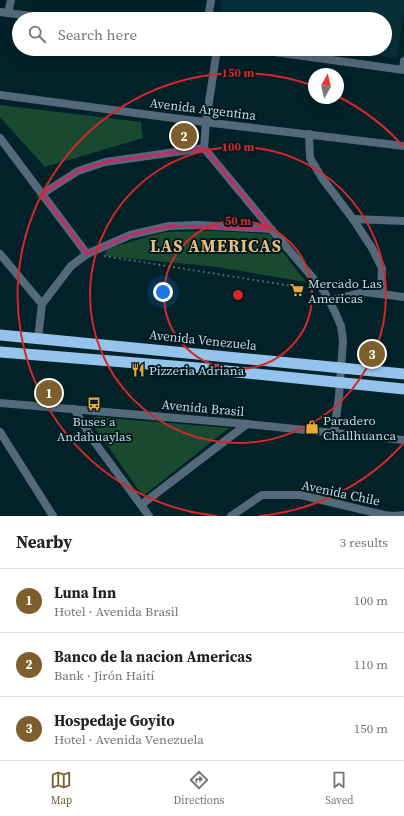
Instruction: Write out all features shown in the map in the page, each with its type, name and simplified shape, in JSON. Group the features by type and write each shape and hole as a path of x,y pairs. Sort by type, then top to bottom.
{"highway":[{"name":"Avenida Venezuela","path":"0,335 404,374"},
{"path":"0,352 198,368 404,389"}],"street":[{"path":"4,13 11,0"},
{"path":"209,12 211,0"},
{"path":"216,56 206,122 204,148 324,291 335,312 341,326 343,341 334,433"},
{"path":"312,56 404,67"},
{"name":"Avenida Argentina","path":"0,95 404,146"},
{"path":"309,134 310,158 322,178 353,218 372,248 382,268 382,294"},
{"path":"0,138 86,254"},
{"path":"42,194 78,171 105,162 204,148"},
{"path":"353,218 404,222"},
{"path":"38,338 42,304 71,266 86,254 130,235 169,226 198,225 271,229"},
{"path":"0,254 42,304"},
{"path":"329,300 365,292 404,297"},
{"name":"Avenida Brasil","path":"0,403 247,424 404,440"},
{"path":"74,410 93,440 149,516"},
{"path":"141,505 247,424"},
{"path":"0,432 53,516"},
{"name":"Avenida Chile","path":"231,516 262,495 301,495 384,515 404,515"}],"path":[{"path":"86,254 324,291"}],"highlighted area":[{"path":"204,148 271,229 169,226 130,235 87,254 42,194 78,171 105,162"}],"shaded area":[{"path":"222,0 404,0 404,12 397,58 384,56 392,56 392,12 221,12"}],"green space":[{"path":"0,105 141,122 143,138 45,167 0,117"},
{"path":"214,231 269,234 306,282 217,267 107,256 105,254 107,249 166,232"},
{"path":"96,417 229,428 143,496 90,421 91,418"}],"place":[{"name":"Banco de la nacion Americas","path":"184,136"},
{"name":"Mercado Las Americas","path":"297,290"},
{"name":"Hospedaje Goyito","path":"372,354"},
{"name":"Pizzeria Adriana","path":"138,370"},
{"name":"Luna Inn","path":"49,393"},
{"name":"Buses a Andahuaylas","path":"94,404"},
{"name":"Paradero Challhuanca","path":"312,427"}],"district":[{"name":"LAS AMERICAS","path":"216,246"}]}
